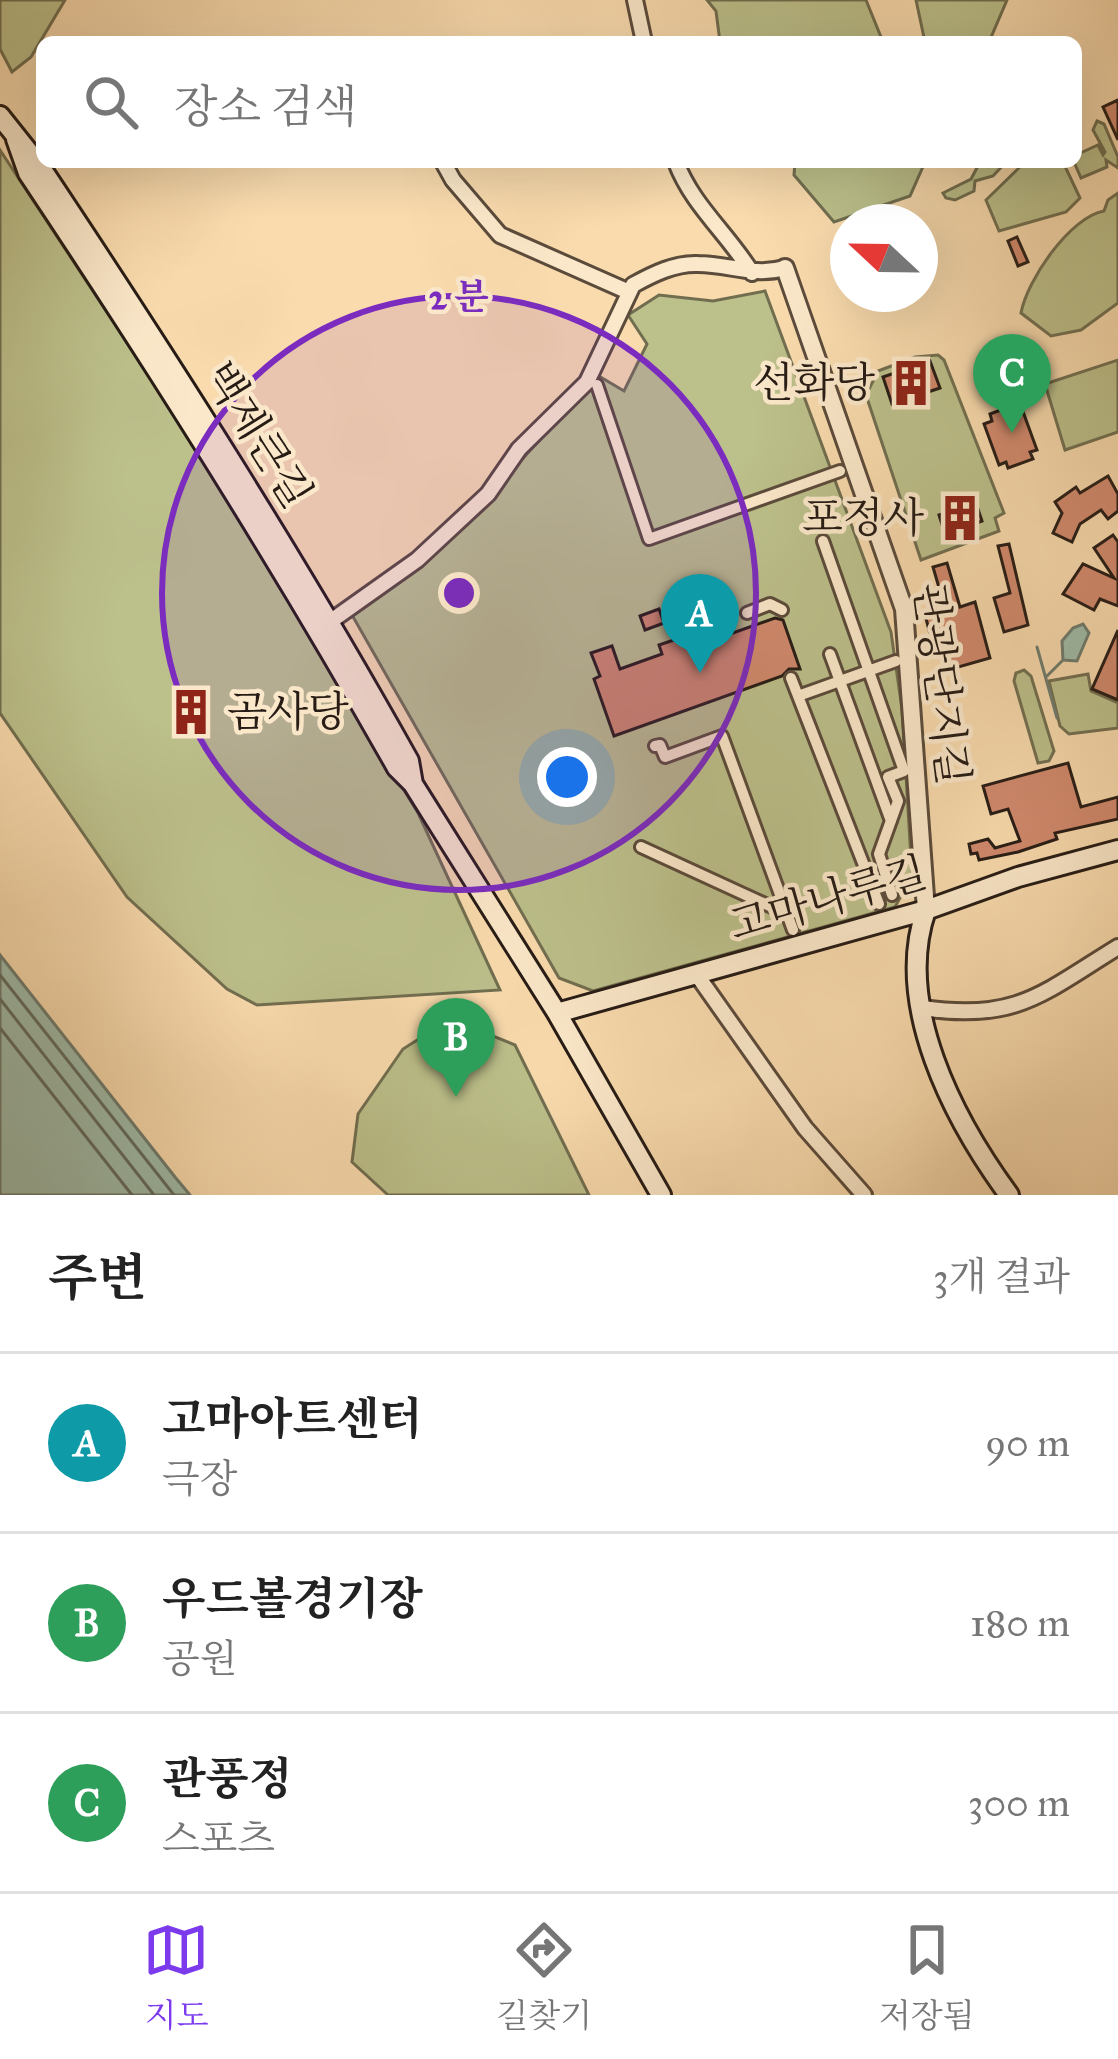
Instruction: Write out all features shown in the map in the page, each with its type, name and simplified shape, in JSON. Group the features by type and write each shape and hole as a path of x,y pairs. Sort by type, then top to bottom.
{"main road":[{"name":"백제큰길","path":"0,116 36,162"},
{"name":"백제큰길","path":"16,139 28,173 188,415 303,602 397,768 413,784 557,1013 661,1195"},
{"name":"백제큰길","path":"41,168 165,355 331,621 409,761 413,784"},
{"name":"고마나루길","path":"557,1013 926,910 1018,877 1118,850"},
{"path":"926,910 916,940 923,1008 939,1079 983,1160 1009,1195"}],"street":[{"path":"634,0 643,36"},
{"path":"446,168 500,235 629,292"},
{"path":"679,168 696,202 734,243 752,273"},
{"path":"331,621 417,560 488,494 519,449 587,382 629,292 646,278 684,264 704,263 752,273 785,268"},
{"name":"관광단지길","path":"785,268 904,609 926,910"},
{"path":"596,385 649,539 840,471"},
{"path":"823,541 904,771 888,777 898,801 879,854 892,895"},
{"path":"747,613 770,604 782,610"},
{"path":"830,654 891,821"},
{"path":"798,696 896,662"},
{"path":"791,678 879,904"},
{"path":"655,746 660,745 665,757 722,736 793,930"},
{"path":"641,847 788,914"},
{"path":"923,1008 1004,1011 1036,999 1118,946"},
{"path":"697,975 805,1128 864,1195"}],"green space":[{"path":"0,0 65,0 44,36 36,36 31,57 12,72 0,49"},
{"path":"707,0 866,0 881,36 719,36 716,11"},
{"path":"916,0 1007,0 992,36 924,36"},
{"path":"1097,121 1104,124 1118,168 1106,160 1107,167 1081,178 1077,168 1082,168 1082,152 1098,145 1103,155 1105,152 1093,130"},
{"path":"0,150 172,411 418,813 500,990 257,1005 227,989 127,897 0,713"},
{"path":"795,168 922,168 910,196 887,204 830,204 830,217 794,175"},
{"path":"977,168 1000,168 993,176 975,181 974,191 955,200 946,198 943,193 971,179"},
{"path":"1019,168 1066,168 1080,198 1066,212 999,231 986,200"},
{"path":"1118,193 1118,303 1081,330 1051,336 1021,313 1032,284 1064,237 1104,211"},
{"path":"765,291 891,632 902,709 912,876 895,907 593,991 559,978 352,615 451,533 597,375 624,391 647,344 628,315 659,295 713,301"},
{"path":"938,355 944,360 1004,513 995,518 999,531 921,560 866,395 878,371 915,357"},
{"path":"1118,360 1118,432 1065,450 1045,384"},
{"path":"1024,670 1031,676 1054,751 1049,761 1038,763 1014,681 1016,673"},
{"path":"1088,674 1091,691 1118,703 1118,728 1069,734 1060,726 1049,681"},
{"path":"433,1030 478,1030 515,1045 589,1195 388,1195 352,1162 358,1114 403,1049"}],"water":[{"path":"1083,624 1089,633 1077,661 1063,660 1062,641"},
{"path":"0,955 175,1177 190,1195 0,1195"}],"building":[{"path":"1118,100 1118,140 1103,107"},
{"path":"1017,237 1028,262 1018,266 1008,241"},
{"name":"선화당","path":"930,361 940,388 892,404 883,377"},
{"path":"1014,405 1016,411 1022,409 1037,450 1030,452 1033,459 1008,468 1006,462 999,465 984,424 992,421 990,414"},
{"path":"1108,476 1118,494 1118,511 1108,519 1101,510 1080,524 1072,542 1053,533 1062,513 1055,502 1076,487 1080,493"},
{"name":"포정사","path":"976,503 982,521 945,534 939,515"},
{"path":"1113,535 1118,542 1118,606 1100,599 1094,610 1063,594 1083,564 1114,578 1094,548"},
{"path":"1009,544 1028,625 1004,632 994,598 1010,593 998,546"},
{"path":"947,563 960,607 975,602 990,658 948,670 938,636 931,638 924,611 944,605 933,567"},
{"path":"659,609 664,623 645,630 640,616"},
{"path":"775,618 783,620 800,669 789,669 782,676 614,736 594,679 600,676 591,653 612,646 620,669 662,654 659,645 694,633 699,645"},
{"path":"1118,630 1118,700 1092,689"},
{"path":"1068,763 1081,807 1118,797 1118,819 1055,833 1057,839 1018,852 979,860 977,853 971,854 969,844 988,839 995,848 1020,841 1008,809 991,814 983,786"}],"waterway":[{"path":"1037,647 1057,718"},
{"path":"1047,676 1063,660"}],"place":[{"name":"선화당","path":"911,383"},
{"name":"관풍정","path":"1012,433"},
{"name":"포정사","path":"960,518"},
{"name":"고마아트센터","path":"700,673"},
{"name":"곰사당","path":"191,712"},
{"name":"우드볼경기장","path":"456,1097"}]}
